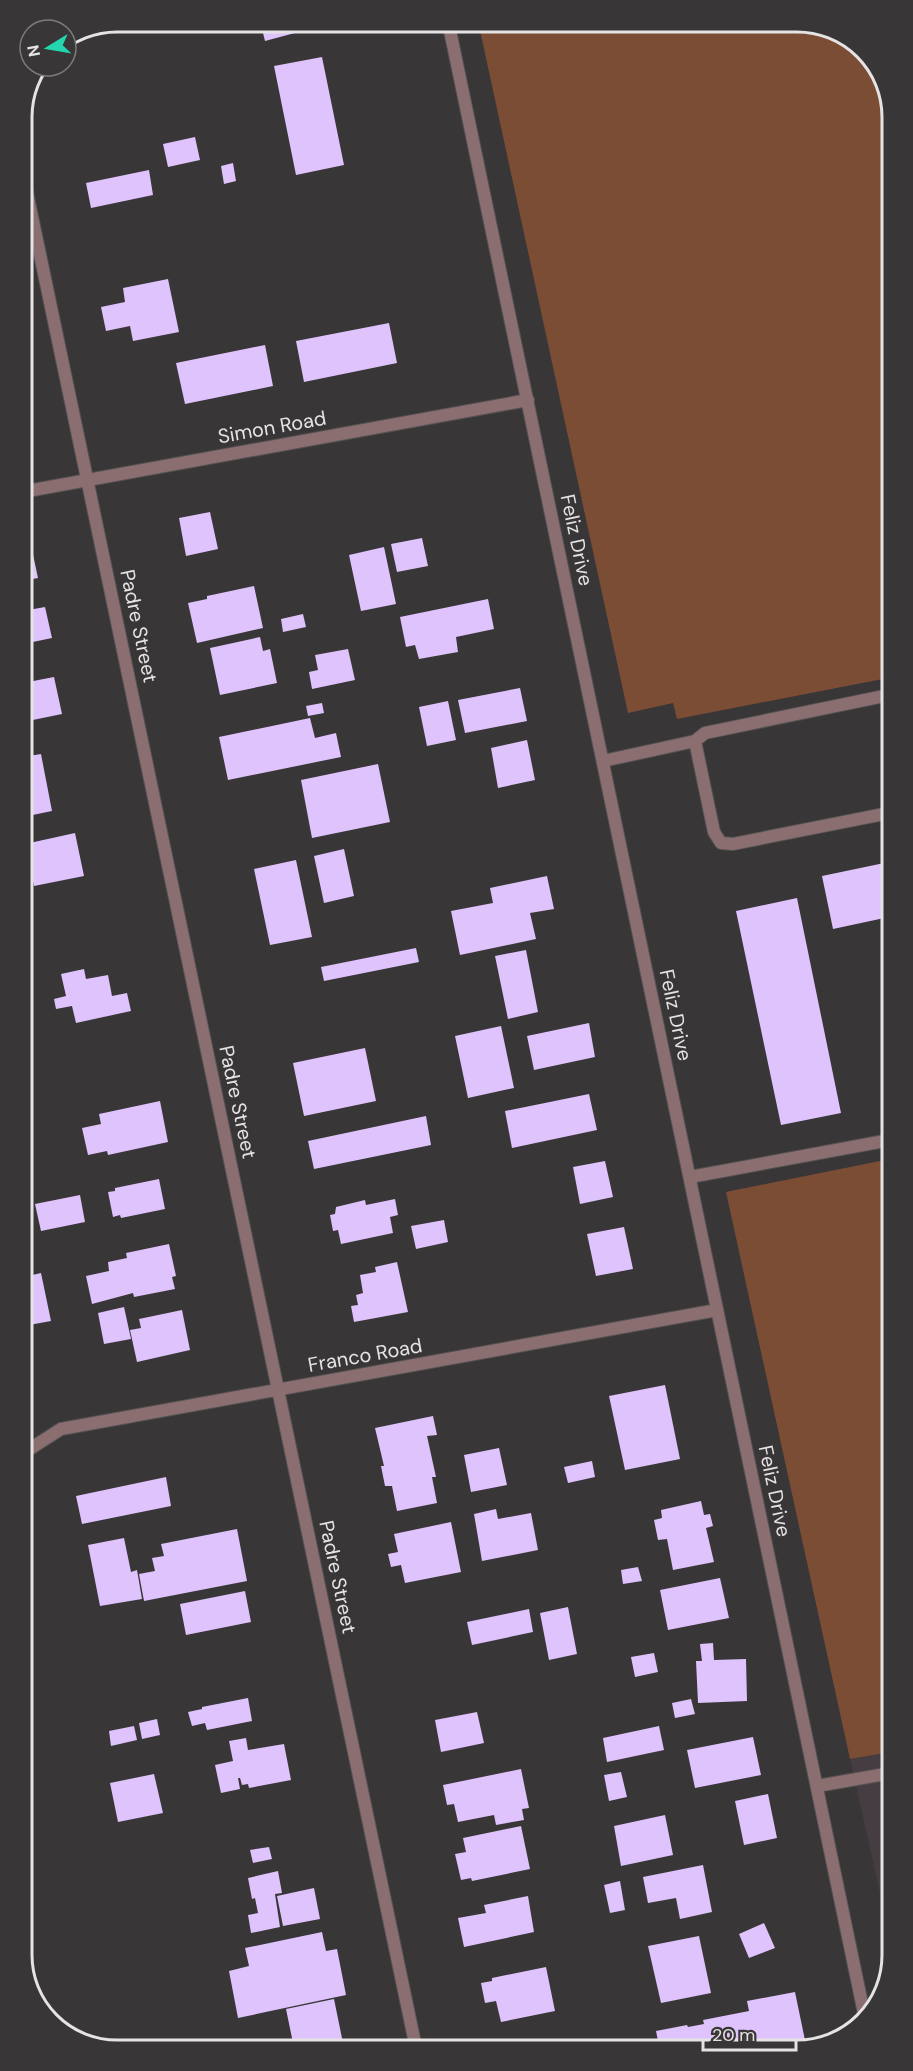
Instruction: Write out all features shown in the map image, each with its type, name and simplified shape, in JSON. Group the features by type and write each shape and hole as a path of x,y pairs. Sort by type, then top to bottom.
{"street":[{"name":"Feliz Drive","path":"450,31 863,2007"},
{"name":"Padre Street","path":"32,216 414,2039"},
{"name":"Simon Road","path":"32,490 528,400"},
{"path":"603,761 695,741 705,733 882,696"},
{"path":"695,741 714,831 720,843 733,844 882,814"},
{"path":"690,1177 882,1141"},
{"name":"Franco Road","path":"31,1448 61,1429 717,1310"},
{"path":"817,1786 882,1775"}],"shaded area":[{"path":"480,32 802,32 824,36 848,49 864,65 877,89 882,116 882,679 677,719 673,703 628,713"},
{"path":"882,1161 882,1754 850,1759 726,1192"},
{"path":"882,1754 882,1901 850,1759"}],"building":[{"path":"263,31 301,31 265,41"},
{"path":"322,57 344,165 296,175 274,66"},
{"path":"195,137 200,160 168,167 163,144"},
{"path":"233,163 236,181 224,184 221,166"},
{"path":"149,170 153,195 91,208 86,183"},
{"path":"168,279 179,332 133,341 130,326 106,331 101,307 125,302 123,288"},
{"path":"389,323 397,363 304,382 296,341"},
{"path":"265,345 273,386 185,404 176,363"},
{"path":"210,512 218,549 186,556 179,518"},
{"path":"422,538 428,566 397,572 391,544"},
{"path":"384,547 396,604 361,611 349,555"},
{"path":"32,549 38,578 32,579"},
{"path":"254,586 263,628 197,643 188,603 207,599 207,596"},
{"path":"488,599 494,629 456,637 458,652 419,659 415,645 406,647 400,617"},
{"path":"45,607 52,638 32,642 32,609"},
{"path":"303,614 306,627 283,632 281,619"},
{"path":"260,637 263,651 270,649 277,683 220,695 210,648"},
{"path":"348,649 355,680 312,689 309,672 318,670 315,655"},
{"path":"54,677 62,714 32,720 32,681"},
{"path":"520,688 527,721 465,733 458,700"},
{"path":"448,701 456,740 427,746 419,707"},
{"path":"322,703 324,713 308,716 306,706"},
{"path":"310,718 315,738 336,733 341,757 228,780 219,737"},
{"path":"527,740 535,780 498,788 491,748"},
{"path":"41,754 52,811 32,815 32,756"},
{"path":"378,764 390,822 312,838 301,780"},
{"path":"75,833 84,876 34,886 32,843"},
{"path":"344,849 354,896 324,903 314,856"},
{"path":"296,860 312,937 270,945 254,869"},
{"path":"882,863 882,918 833,929 822,876"},
{"path":"547,876 554,909 530,913 536,939 460,955 451,911 493,903 490,888"},
{"path":"797,898 841,1113 781,1125 736,911"},
{"path":"416,948 419,962 324,981 321,967"},
{"path":"526,950 538,1012 508,1019 495,956"},
{"path":"84,969 86,979 108,975 112,996 127,993 131,1011 76,1023 72,1006 56,1009 54,999 66,996 61,974"},
{"path":"589,1023 595,1057 534,1070 527,1036"},
{"path":"501,1026 514,1088 468,1098 455,1036"},
{"path":"365,1048 376,1101 304,1116 293,1063"},
{"path":"589,1094 597,1130 512,1148 505,1111"},
{"path":"160,1101 168,1142 108,1155 107,1151 88,1155 82,1128 101,1124 99,1114"},
{"path":"426,1116 431,1145 314,1169 308,1141"},
{"path":"605,1161 613,1197 580,1204 573,1167"},
{"path":"159,1179 165,1209 121,1218 120,1215 113,1217 108,1192 115,1191 115,1188"},
{"path":"80,1195 85,1222 41,1231 35,1204"},
{"path":"395,1199 398,1215 390,1217 393,1233 341,1244 338,1230 333,1231 330,1215 335,1214 336,1207 365,1200 366,1205"},
{"path":"444,1220 448,1242 416,1249 411,1226"},
{"path":"624,1227 633,1269 596,1276 587,1234"},
{"path":"169,1244 176,1276 172,1277 175,1289 134,1297 133,1293 92,1304 86,1276 109,1271 108,1262 127,1258 126,1253"},
{"path":"397,1262 408,1312 354,1322 351,1306 358,1305 356,1295 363,1293 360,1275 376,1272 375,1267"},
{"path":"41,1273 51,1321 31,1325 31,1275"},
{"path":"124,1307 131,1339 104,1344 98,1313"},
{"path":"182,1310 190,1350 137,1362 130,1330 141,1328 139,1319"},
{"path":"665,1385 680,1459 625,1470 609,1396"},
{"path":"433,1416 437,1435 427,1436 436,1477 432,1477 437,1503 397,1511 392,1486 385,1486 381,1466 384,1466 375,1428"},
{"path":"499,1448 507,1485 471,1492 464,1455"},
{"path":"592,1461 595,1477 568,1483 564,1467"},
{"path":"166,1477 171,1506 82,1524 76,1496"},
{"path":"701,1501 704,1515 710,1514 713,1526 706,1528 714,1562 673,1570 667,1539 658,1540 654,1520 662,1518 661,1510"},
{"path":"496,1509 498,1519 531,1513 538,1550 482,1561 474,1514"},
{"path":"451,1522 461,1572 405,1583 401,1565 391,1567 388,1554 398,1552 394,1534"},
{"path":"237,1529 247,1581 144,1601 139,1574 155,1571 152,1558 164,1556 161,1544"},
{"path":"124,1538 131,1572 137,1570 142,1599 100,1606 88,1545"},
{"path":"638,1567 642,1581 623,1584 621,1570"},
{"path":"720,1578 729,1618 668,1630 660,1590"},
{"path":"245,1591 251,1622 186,1635 180,1604"},
{"path":"568,1607 577,1654 549,1660 540,1613"},
{"path":"529,1609 533,1632 472,1645 467,1622"},
{"path":"713,1643 714,1660 746,1659 747,1701 698,1703 696,1661 702,1661 700,1644"},
{"path":"654,1653 658,1672 635,1677 631,1657"},
{"path":"248,1698 252,1721 207,1730 205,1723 192,1726 188,1712"},
{"path":"691,1699 695,1714 675,1718 672,1703"},
{"path":"477,1712 484,1743 441,1752 435,1720"},
{"path":"157,1719 160,1735 142,1739 139,1723"},
{"path":"134,1726 137,1740 111,1746 109,1731"},
{"path":"659,1726 664,1750 607,1762 603,1738"},
{"path":"753,1737 761,1775 695,1788 687,1750"},
{"path":"246,1738 248,1750 284,1744 291,1780 249,1788 248,1784 242,1785 238,1778 240,1789 221,1793 215,1765 233,1761 229,1741"},
{"path":"521,1769 529,1808 522,1809 524,1820 496,1825 494,1815 458,1822 454,1804 447,1805 443,1785"},
{"path":"621,1772 627,1797 609,1801 604,1775"},
{"path":"154,1774 163,1813 118,1822 110,1783"},
{"path":"768,1794 777,1838 744,1845 735,1801"},
{"path":"665,1815 673,1855 621,1866 614,1826"},
{"path":"521,1826 530,1869 472,1881 471,1878 461,1880 455,1854 466,1852 463,1838"},
{"path":"269,1847 272,1859 253,1863 250,1850"},
{"path":"703,1865 712,1912 680,1919 676,1898 648,1903 643,1877"},
{"path":"278,1871 282,1893 275,1894 280,1927 251,1933 248,1915 258,1913 255,1898 252,1899 248,1878"},
{"path":"620,1881 625,1910 610,1913 604,1885"},
{"path":"314,1888 320,1919 283,1926 277,1896"},
{"path":"528,1896 534,1932 464,1947 458,1918 486,1913 484,1905"},
{"path":"764,1923 775,1948 749,1958 739,1934"},
{"path":"322,1932 326,1951 337,1949 346,1995 238,2018 229,1971 249,1966 245,1948"},
{"path":"699,1936 711,1993 661,2003 648,1946"},
{"path":"546,1967 555,2011 501,2022 496,2001 485,2003 481,1983 492,1981 492,1978"},
{"path":"795,1992 805,2039 658,2040 656,2031 704,2024 703,2020 749,2011 747,2001"},
{"path":"334,1999 342,2039 292,2039 286,2009"}]}
